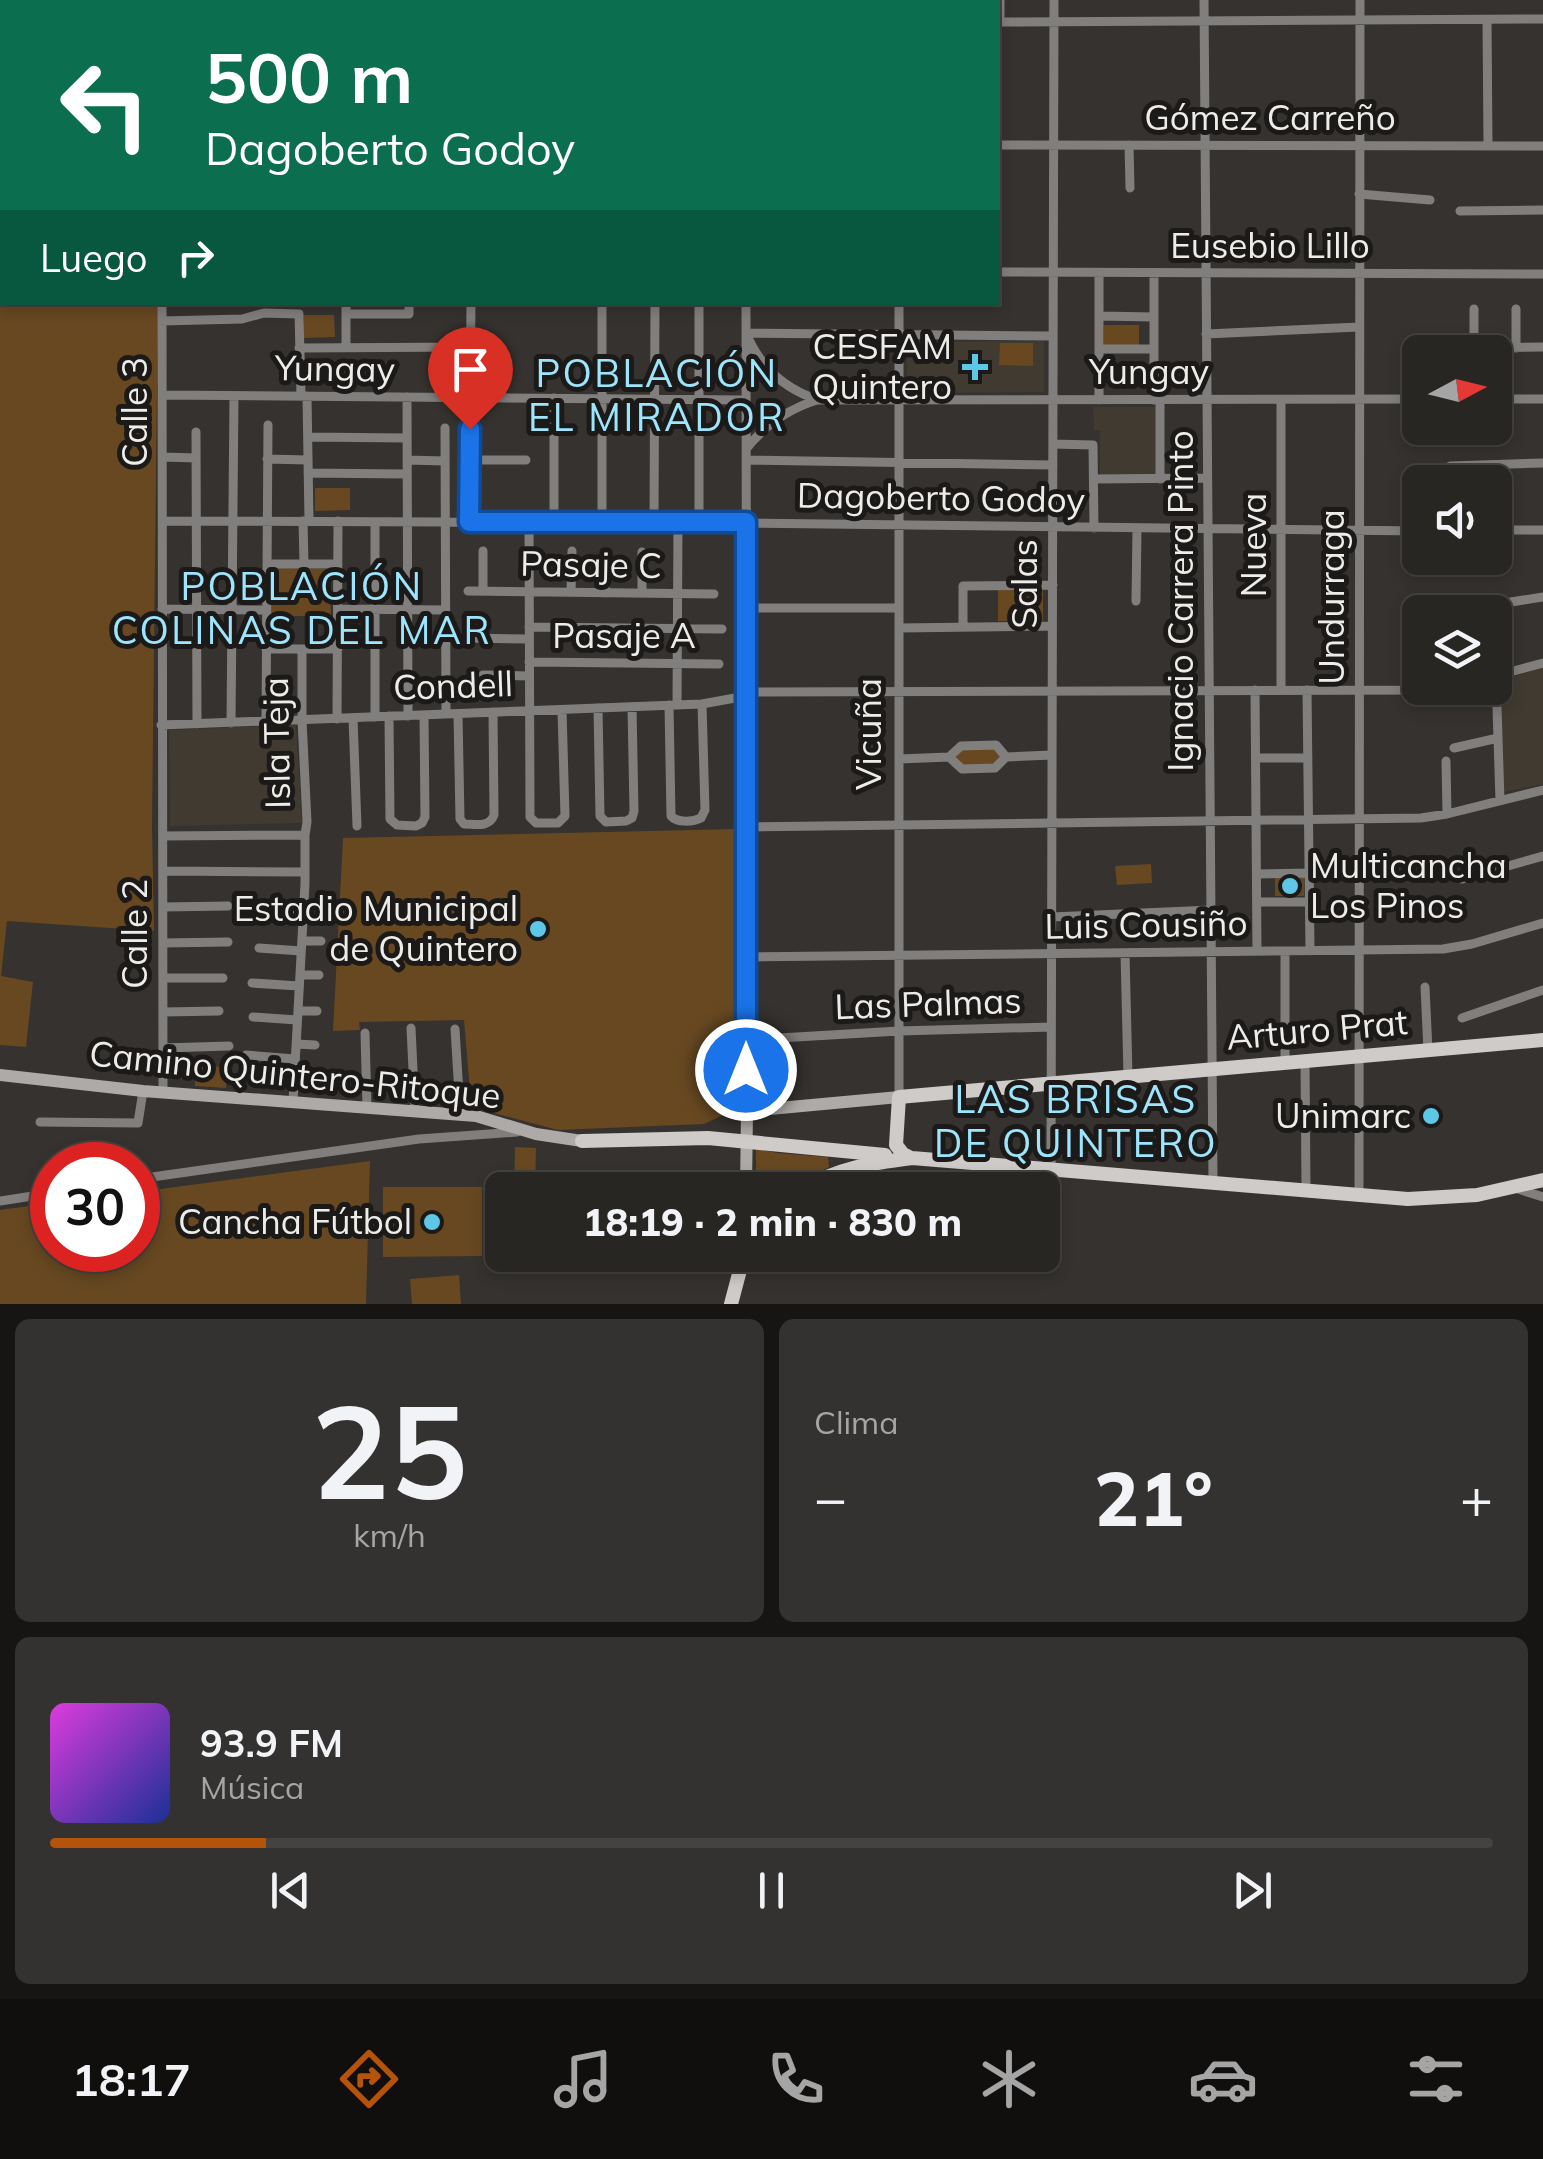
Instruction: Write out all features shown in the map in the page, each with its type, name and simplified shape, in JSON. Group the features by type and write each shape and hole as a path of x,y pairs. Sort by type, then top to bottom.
{"main road":[{"name":"Arturo Prat","path":"899,1097 1543,1040"},
{"name":"Camino Quintero-Ritoque","path":"0,1076 142,1091 476,1116 524,1131 582,1141 699,1133 834,1152 886,1155 896,1145"},
{"path":"746,1172 746,1110 899,1097"},
{"name":"Vicuña","path":"896,1145 899,1097"},
{"path":"896,1145 912,1158"},
{"path":"832,1172 834,1152"},
{"path":"836,1172 912,1158 1440,1199 1543,1180"},
{"path":"731,1304 739,1272"}],"street":[{"name":"Salas","path":"1051,1168 1054,0"},
{"path":"1204,0 1204,21"},
{"name":"Undurraga","path":"1359,1194 1360,0"},
{"path":"1486,20 1488,146"},
{"path":"1000,22 1543,20"},
{"name":"Ignacio Carrera Pinto","path":"1204,21 1213,1181"},
{"name":"Gómez Carreño","path":"1000,145 1543,146"},
{"path":"1129,145 1130,188"},
{"path":"1359,194 1430,200"},
{"path":"1460,210 1543,210"},
{"name":"Eusebio Lillo","path":"1000,272 1543,274"},
{"path":"1099,273 1099,400"},
{"path":"1154,273 1160,478"},
{"name":"Calle 3","path":"161,726 162,305"},
{"path":"346,348 346,308 409,314 409,305"},
{"path":"469,522 472,305"},
{"path":"602,305 602,522"},
{"path":"654,522 656,305"},
{"path":"698,522 700,305"},
{"path":"746,305 746,1110"},
{"name":"Vicuña","path":"899,305 899,1097"},
{"path":"1474,309 1474,335"},
{"path":"1516,309 1516,348"},
{"path":"162,320 298,314 308,437 304,564"},
{"path":"1099,316 1154,317"},
{"path":"1206,334 1359,327"},
{"path":"746,333 1053,336"},
{"name":"Yungay","path":"746,333 772,374 790,388 819,400"},
{"path":"300,348 471,347"},
{"path":"1512,348 1543,347"},
{"path":"1099,349 1154,350"},
{"name":"Yungay","path":"163,395 746,400"},
{"path":"231,723 234,396"},
{"path":"407,397 408,716"},
{"path":"554,398 554,522"},
{"name":"Yungay","path":"746,454 778,419 819,400 1402,399"},
{"path":"1512,399 1543,399"},
{"name":"Nueva","path":"1281,400 1281,690"},
{"path":"266,721 268,425"},
{"path":"445,428 446,714"},
{"path":"196,432 197,724"},
{"path":"308,437 407,438"},
{"path":"1053,444 1094,445 1094,528"},
{"path":"746,454 899,462 1053,464"},
{"path":"163,457 196,458"},
{"path":"268,459 308,460"},
{"path":"406,460 445,461"},
{"path":"470,460 526,460"},
{"path":"1481,465 1543,463"},
{"path":"308,473 406,474"},
{"path":"1094,478 1207,478"},
{"name":"Dagoberto Godoy","path":"163,521 746,522 1402,531"},
{"path":"338,522 338,718"},
{"path":"375,522 375,717"},
{"path":"529,522 530,817 536,823 558,823 564,816 562,710"},
{"path":"678,522 671,814 676,820 701,818 704,810 702,704"},
{"path":"1136,528 1136,601"},
{"path":"1512,530 1543,530"},
{"path":"483,551 483,592"},
{"path":"571,592 572,551"},
{"path":"642,552 642,593"},
{"path":"605,555 605,593"},
{"path":"266,564 338,564"},
{"path":"963,627 963,586 1052,585"},
{"name":"Pasaje C","path":"468,592 714,594"},
{"path":"1512,601 1543,596"},
{"path":"747,608 899,608"},
{"path":"162,609 266,610"},
{"path":"338,610 445,610"},
{"path":"899,628 1052,626"},
{"path":"468,638 722,629"},
{"path":"266,649 338,650"},
{"name":"Isla Teja","path":"293,1101 304,916 304,835 308,822 302,650"},
{"name":"Pasaje A","path":"528,662 720,664"},
{"path":"1512,671 1543,663"},
{"name":"Pasaje A","path":"483,676 528,676"},
{"name":"Condell","path":"161,726 702,704 746,694 1402,689"},
{"path":"1255,690 1257,952"},
{"path":"1307,690 1310,951"},
{"path":"1496,705 1500,800"},
{"path":"598,708 600,814 608,822 628,820 634,814 632,707"},
{"path":"458,714 460,820 466,824 486,824 494,817 494,712"},
{"path":"389,716 391,822 418,826 424,819 424,715"},
{"path":"353,718 357,826"},
{"name":"Calle 2","path":"161,726 163,1092"},
{"path":"1454,748 1498,738"},
{"path":"948,758 961,746 996,745 1006,757"},
{"path":"899,758 948,758 962,770 994,768 1006,757 1052,756"},
{"path":"1256,758 1308,758"},
{"path":"1446,761 1447,814"},
{"path":"746,828 1420,818 1543,790"},
{"path":"163,836 304,835"},
{"path":"1462,879 1543,856"},
{"path":"163,872 305,872"},
{"path":"1256,874 1309,873"},
{"path":"1257,902 1309,902"},
{"path":"163,906 228,906"},
{"path":"1052,917 1210,910"},
{"path":"254,913 304,916"},
{"name":"Luis Cousiño","path":"746,956 1453,948 1543,923"},
{"path":"259,948 321,941"},
{"path":"163,943 228,942"},
{"path":"1285,951 1285,1063"},
{"path":"1126,953 1128,1076"},
{"path":"252,983 319,975"},
{"path":"163,978 223,978"},
{"name":"Arturo Prat","path":"1425,987 1428,1051"},
{"path":"1462,1018 1543,990"},
{"path":"163,1012 220,1011"},
{"path":"253,1017 317,1011"},
{"name":"Las Palmas","path":"746,1040 899,1030 1051,1027"},
{"path":"411,1028 414,1111"},
{"path":"456,1028 459,1094 476,1116"},
{"path":"366,1032 367,1107"},
{"path":"296,1044 315,1045"},
{"path":"163,1048 229,1046"},
{"path":"246,1055 295,1058"},
{"path":"1305,1062 1306,1189"},
{"path":"40,1122 138,1123 142,1091"},
{"path":"160,1177 418,1140 524,1131"},
{"path":"1515,1188 1543,1197"},
{"path":"0,1202 30,1197"}],"shaded area":[{"path":"0,305 158,305 154,931 7,921 1,976 33,982 26,1047 0,1045"},
{"path":"304,315 334,315 335,337 304,338"},
{"path":"1104,325 1139,325 1139,347 1104,347"},
{"name":"CESFAM Quintero","path":"1044,341 1044,392 907,393 907,342"},
{"path":"1000,343 1033,343 1033,366 999,365"},
{"path":"1093,407 1157,407 1156,477 1100,476 1100,430 1094,430"},
{"path":"315,488 350,488 350,510 315,511"},
{"path":"272,568 329,569 331,616 271,616"},
{"path":"998,589 1043,589 1043,621 998,621"},
{"path":"1543,668 1543,784 1503,792 1501,705 1512,705 1512,677"},
{"path":"296,725 302,823 170,826 169,730"},
{"path":"964,747 994,747 1002,757 994,765 962,767 954,759"},
{"name":"Estadio Municipal de Quintero","path":"736,829 738,1108 704,1124 558,1130 486,1111 470,1091 464,1020 359,1022 360,1030 333,1031 343,838"},
{"path":"1151,864 1152,883 1117,885 1115,866"},
{"name":"Multicancha Los Pinos","path":"1275,877 1304,877 1304,896 1275,896"},
{"path":"195,1065 226,1067 226,1088 195,1086"},
{"path":"515,1147 536,1148 535,1172 514,1172"},
{"path":"756,1148 828,1157 829,1167 820,1172 756,1172"},
{"path":"370,1161 366,1304 0,1304 0,1210 30,1206 30,1272 160,1272 160,1189"},
{"name":"Cancha Fútbol","path":"383,1187 482,1187 482,1256 383,1257"},
{"path":"459,1275 461,1304 412,1304 410,1279"}],"place":[{"name":"CESFAM Quintero","path":"975,367"},
{"name":"Multicancha Los Pinos","path":"1290,886"},
{"name":"Estadio Municipal de Quintero","path":"538,929"},
{"name":"Unimarc","path":"1431,1116"},
{"name":"Cancha Fútbol","path":"432,1222"}],"district":[{"name":"POBLACIÓN EL MIRADOR","path":"657,396"},
{"name":"POBLACIÓN COLINAS DEL MAR","path":"302,609"},
{"name":"LAS BRISAS DE QUINTERO","path":"1076,1122"}],"route":[{"path":"470,429 469,522 746,522 746,1070"}]}
